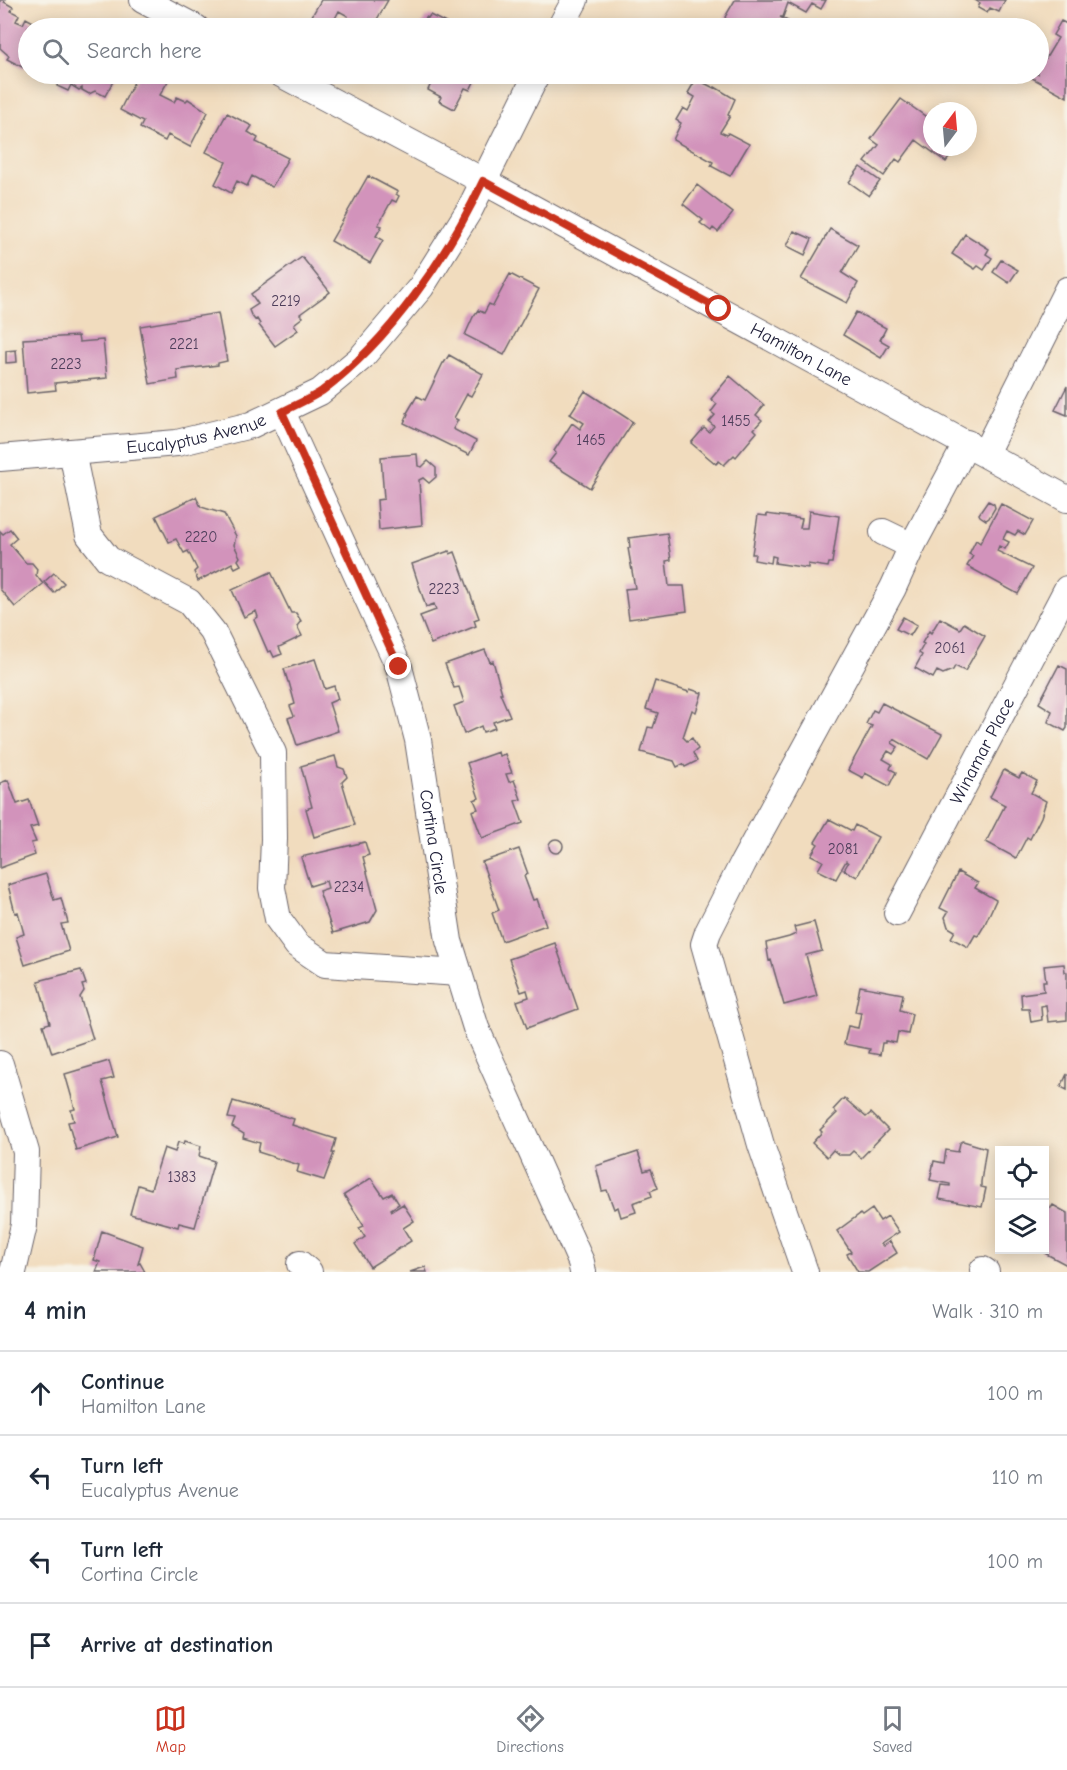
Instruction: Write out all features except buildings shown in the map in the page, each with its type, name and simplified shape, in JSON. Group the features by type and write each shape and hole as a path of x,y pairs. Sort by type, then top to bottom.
{"street":[{"path":"143,0 177,18"},
{"path":"565,18 574,0"},
{"name":"Hamilton Lane","path":"300,84 483,181 1067,499"},
{"name":"Eucalyptus Avenue","path":"0,458 177,443 251,425 320,392 361,358 421,287 470,208 532,84"},
{"path":"805,1272 761,1145 704,944 738,873 893,588 912,546 976,448 1067,290"},
{"name":"Cortina Circle","path":"282,412 399,667 418,740 449,941 476,1028 584,1272"},
{"path":"72,452 89,535 108,559 189,602 213,632 273,753 272,888 278,919 297,945 325,964 459,973"},
{"path":"883,532 912,546"},
{"name":"Winamar Place","path":"897,913 1067,589"},
{"path":"0,1064 26,1152 24,1225 13,1272"}],"route":[{"path":"399,667 282,412 320,392 361,358 421,287 470,208 483,181 719,309"}]}
